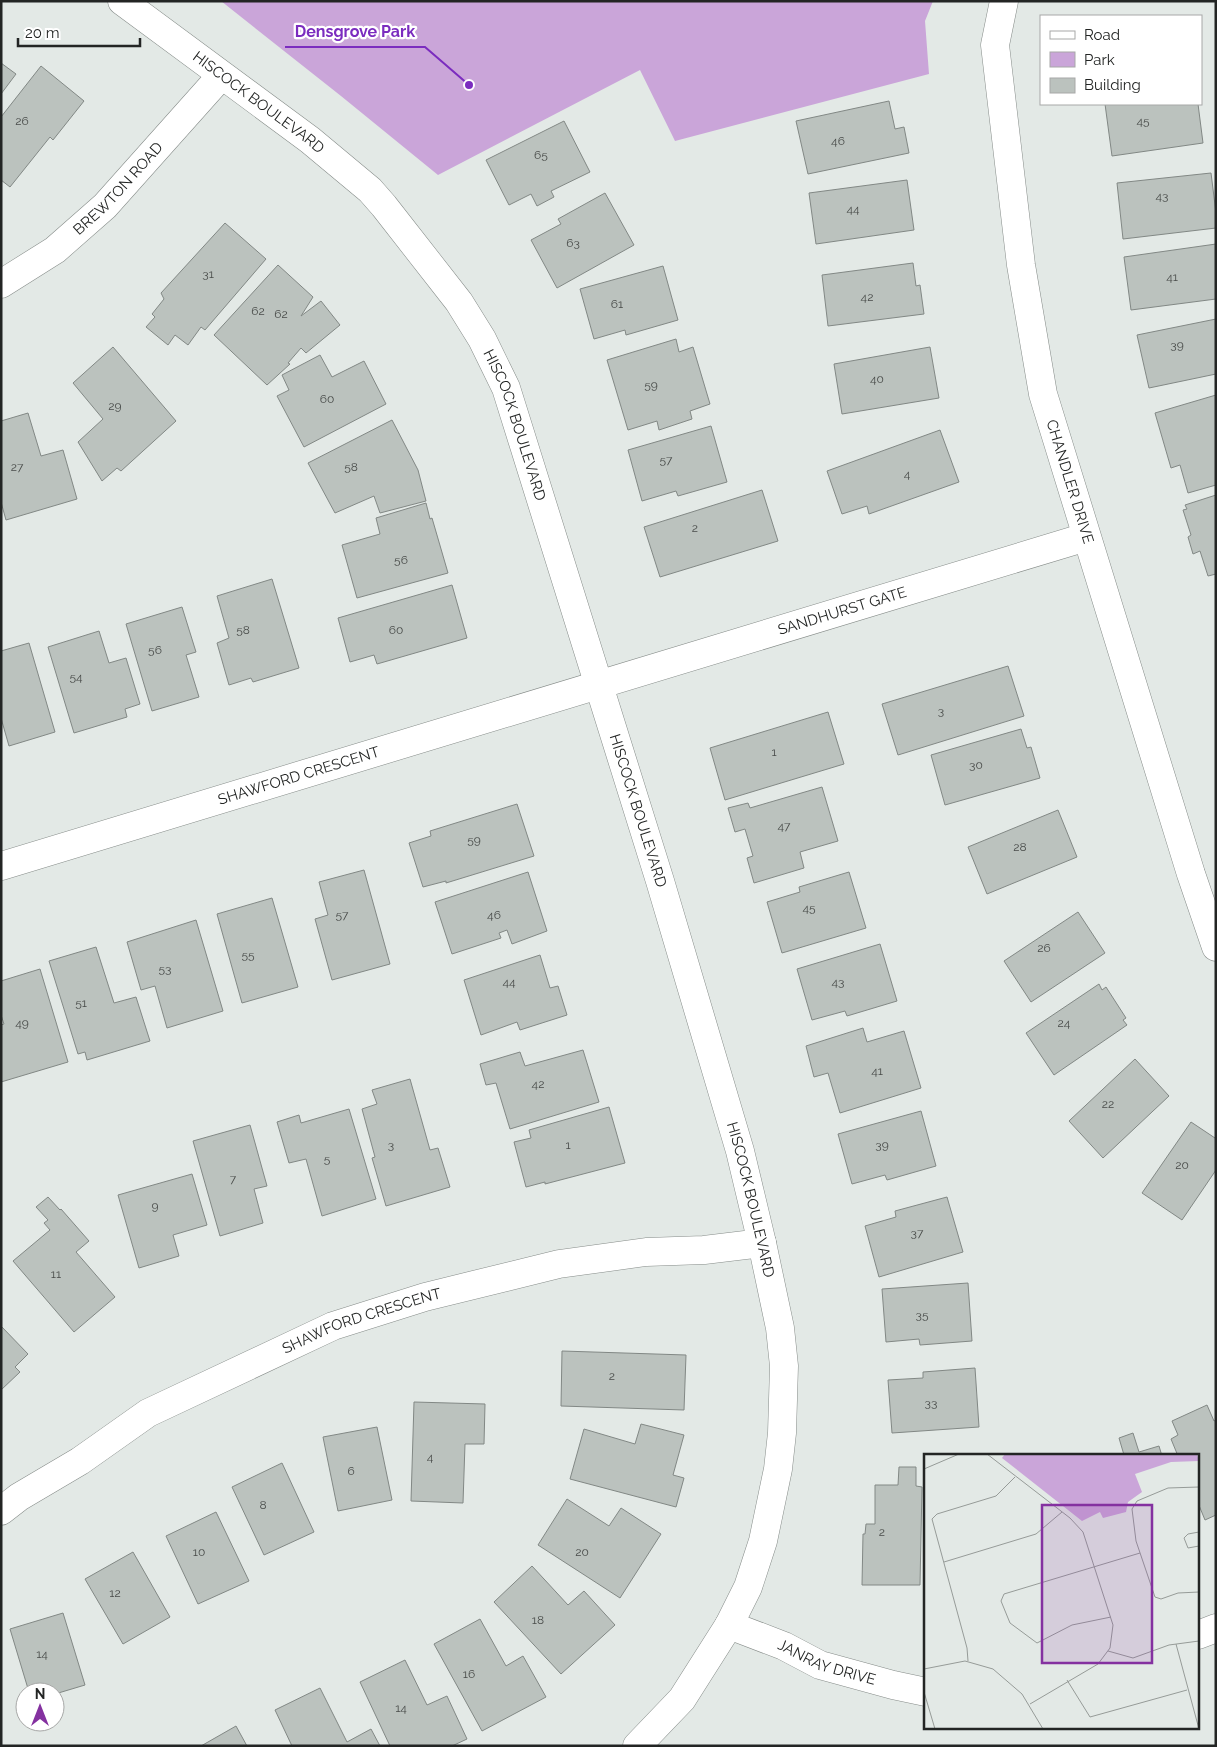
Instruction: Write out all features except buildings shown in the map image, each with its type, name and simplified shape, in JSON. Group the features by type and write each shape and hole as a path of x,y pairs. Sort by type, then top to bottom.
{"street":[{"name":"HISCOCK BOULEVARD","path":"122,1 310,140 370,190 458,302 482,339 506,388 660,881 740,1151 780,1328 784,1366 782,1433 778,1469 763,1541 748,1587 729,1625 682,1699 637,1746"},
{"name":"CHANDLER DRIVE","path":"1004,1 995,45 1021,265 1043,394 1191,874 1216,947"},
{"name":"BREWTON ROAD","path":"1,284 55,250 105,206 221,76"},
{"name":"SANDHURST GATE","path":"597,684 1086,537"},
{"name":"SHAWFORD CRESCENT","path":"1,866 511,712 597,684"},
{"name":"SHAWFORD CRESCENT","path":"1,1511 19,1497 80,1460 148,1413 333,1326 425,1297 559,1264 646,1252 704,1250 762,1243"},
{"name":"JANRAY DRIVE","path":"729,1625 784,1646 820,1665 924,1692"},
{"path":"1200,1634 1216,1628"}],"green space":[{"path":"221,1 933,1 925,21 929,74 675,141 640,70 438,175"}],"place":[{"name":"Densgrove Park","path":"469,85"}]}
